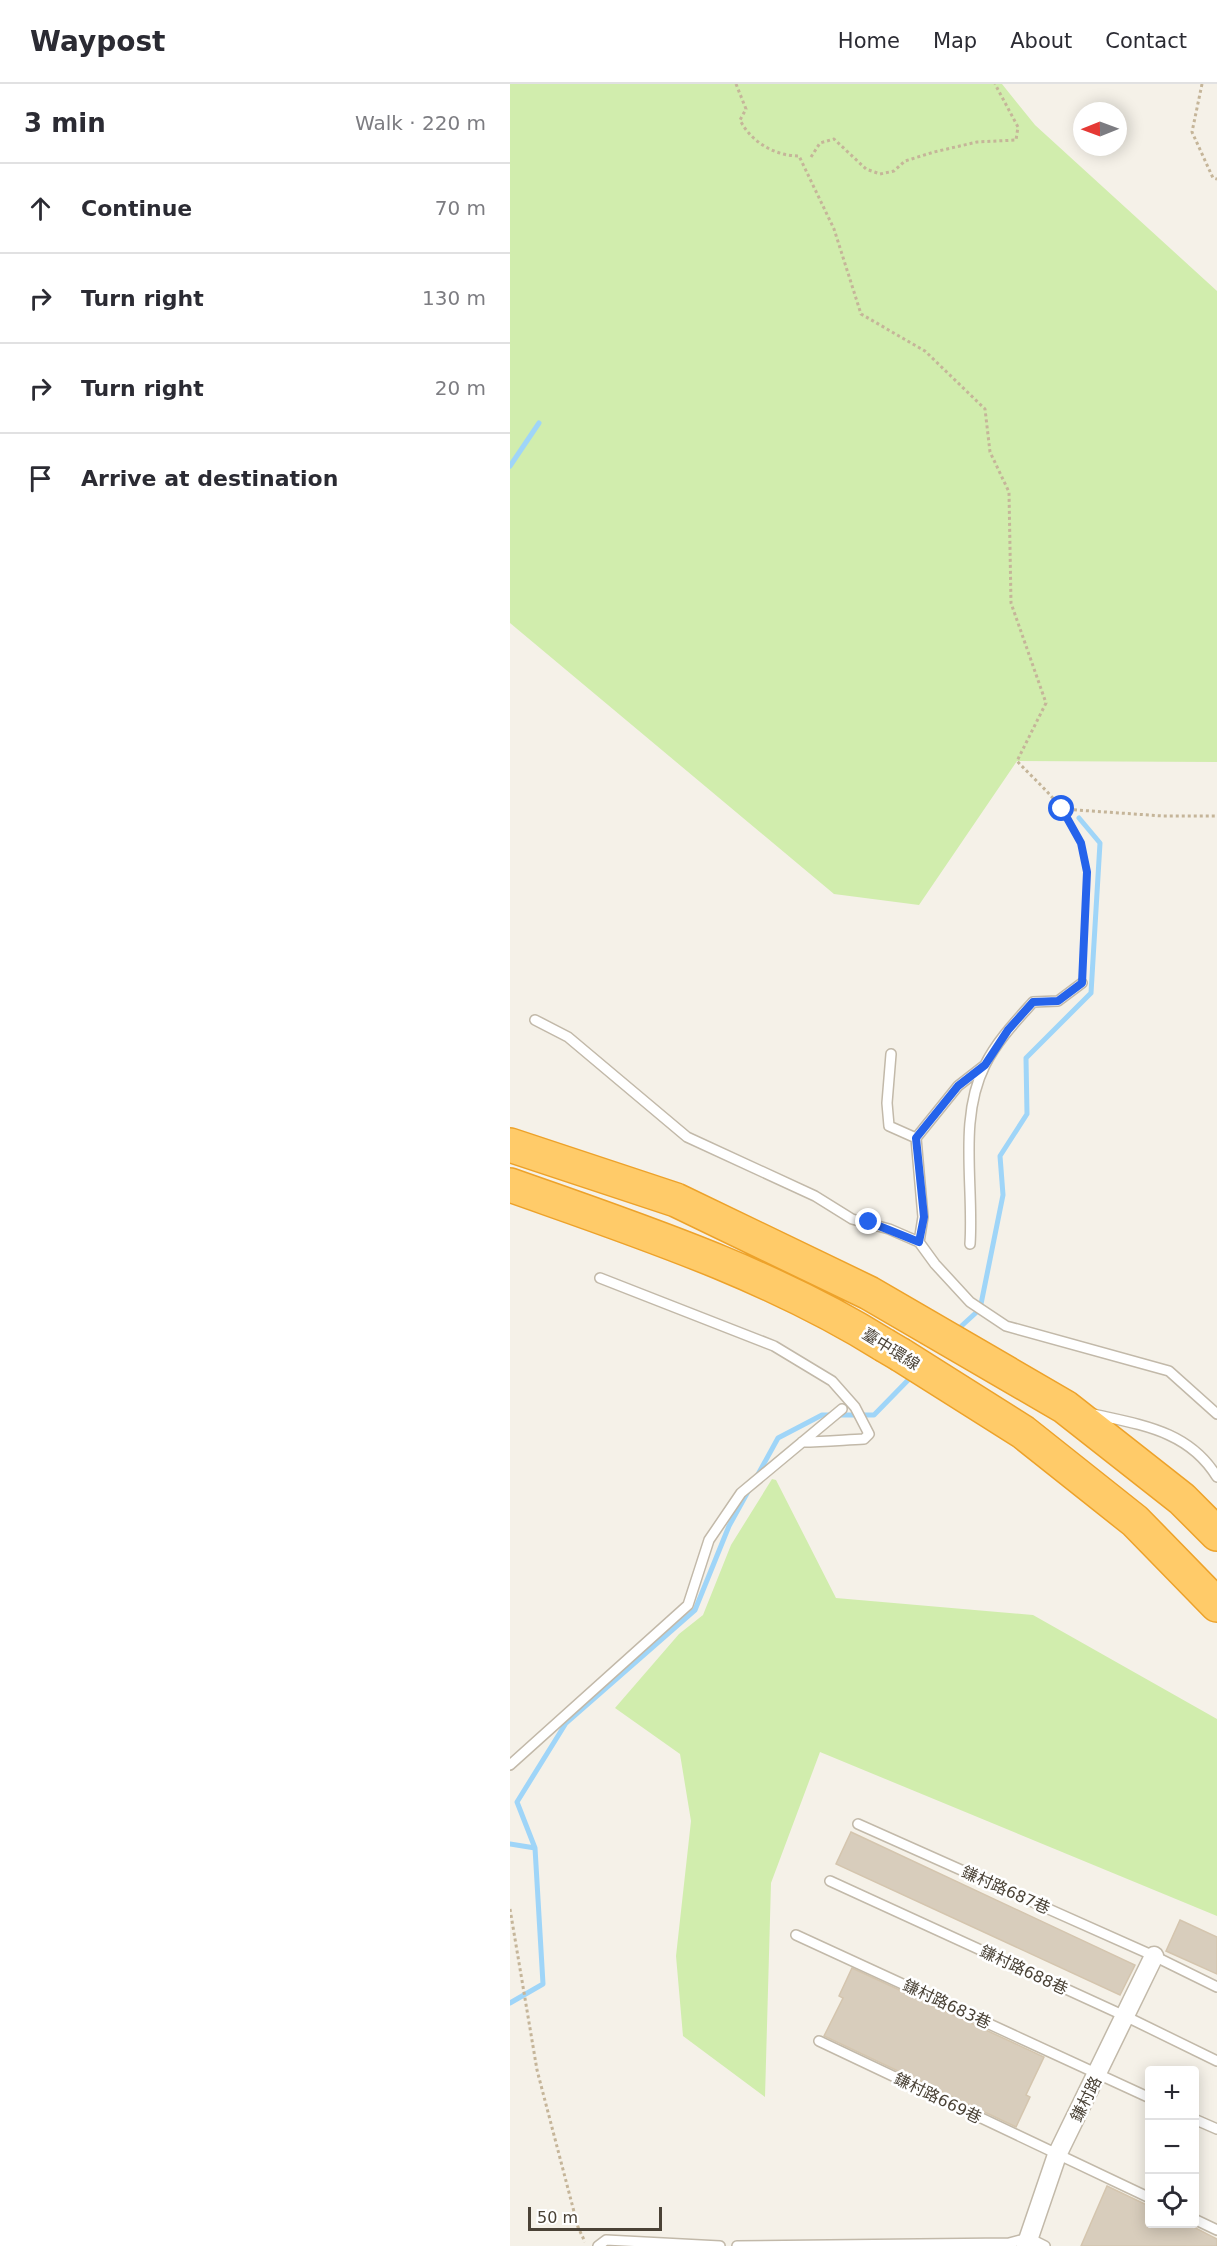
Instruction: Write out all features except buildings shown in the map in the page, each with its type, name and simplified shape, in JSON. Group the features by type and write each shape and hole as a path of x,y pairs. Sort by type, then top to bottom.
{"highway":[{"path":"510,1145 676,1200 869,1293 1065,1407 1182,1499 1217,1534"},
{"name":"臺中環線","path":"510,1185 676,1244 839,1316 1023,1432 1135,1521 1217,1605"}],"street":[{"name":"鎌村路","path":"1033,2243 1057,2155 1127,2017 1154,1956"}],"lane":[{"path":"970,1244 973,1204 968,1161 970,1112 985,1065 1008,1030 1033,1002 1058,1001 1082,983"},
{"path":"536,1020 568,1037 687,1137 815,1196 852,1219 889,1229 919,1242 935,1264 970,1302 1006,1326 1169,1371 1217,1414"},
{"path":"891,1054 887,1103 889,1126 916,1138"},
{"path":"919,1242 924,1217 916,1138 958,1086 985,1065"},
{"path":"600,1278 774,1346 832,1381 855,1407 869,1434 864,1439 802,1442"},
{"path":"1065,1407 1156,1428 1178,1437 1197,1451 1217,1477"},
{"path":"510,1765 688,1605 709,1540 741,1493 842,1409"},
{"name":"鎌村路687巷","path":"858,1824 1154,1956 1217,1987"},
{"name":"鎌村路688巷","path":"830,1881 1127,2017 1217,2061"},
{"name":"鎌村路683巷","path":"796,1935 1145,2096"},
{"name":"鎌村路669巷","path":"819,2041 1145,2196"},
{"path":"1196,2120 1217,2129"},
{"path":"1199,2221 1217,2230"},
{"path":"597,2246 606,2240 720,2246"},
{"path":"737,2246 1033,2243"}],"path":[{"path":"735,84 746,109 740,120 747,135 783,156 799,156 834,229 861,314 925,351 985,409 990,452 1009,492 1011,603 1046,703 1017,761 1062,809 1081,843 1087,872 1082,983"},
{"path":"811,157 820,143 834,139 866,169 880,174 894,171 905,161 934,152 977,142 1016,140 1018,127 995,84"},
{"path":"1202,84 1192,132 1213,178 1217,179"},
{"path":"1062,809 1163,816 1217,816"},
{"path":"510,1909 537,2070 578,2227 587,2246"}],"green space":[{"path":"510,84 1002,84 1035,125 1217,291 1217,762 1017,761 919,905 834,894 510,623"},
{"path":"772,1479 776,1480 836,1598 1033,1615 1217,1719 1217,1916 820,1752 771,1883 765,2097 683,2036 676,1956 691,1821 680,1754 615,1708 679,1634 703,1615 731,1545"}],"waterway":[{"path":"510,466 539,423"},
{"path":"956,1331 980,1309 1003,1195 1000,1156 1027,1114 1026,1058 1091,993 1100,843 1079,818"},
{"path":"756,1478 778,1438 822,1415 874,1415 914,1374"},
{"path":"510,2003 543,1984 535,1848 517,1802 566,1723 695,1610 729,1526 750,1488"},
{"path":"510,1844 535,1848"}],"route":[{"path":"869,1222 919,1242 924,1217 916,1138 958,1086 985,1065 1008,1030 1033,1002 1058,1001 1082,983 1087,872 1081,843 1062,809"}]}
